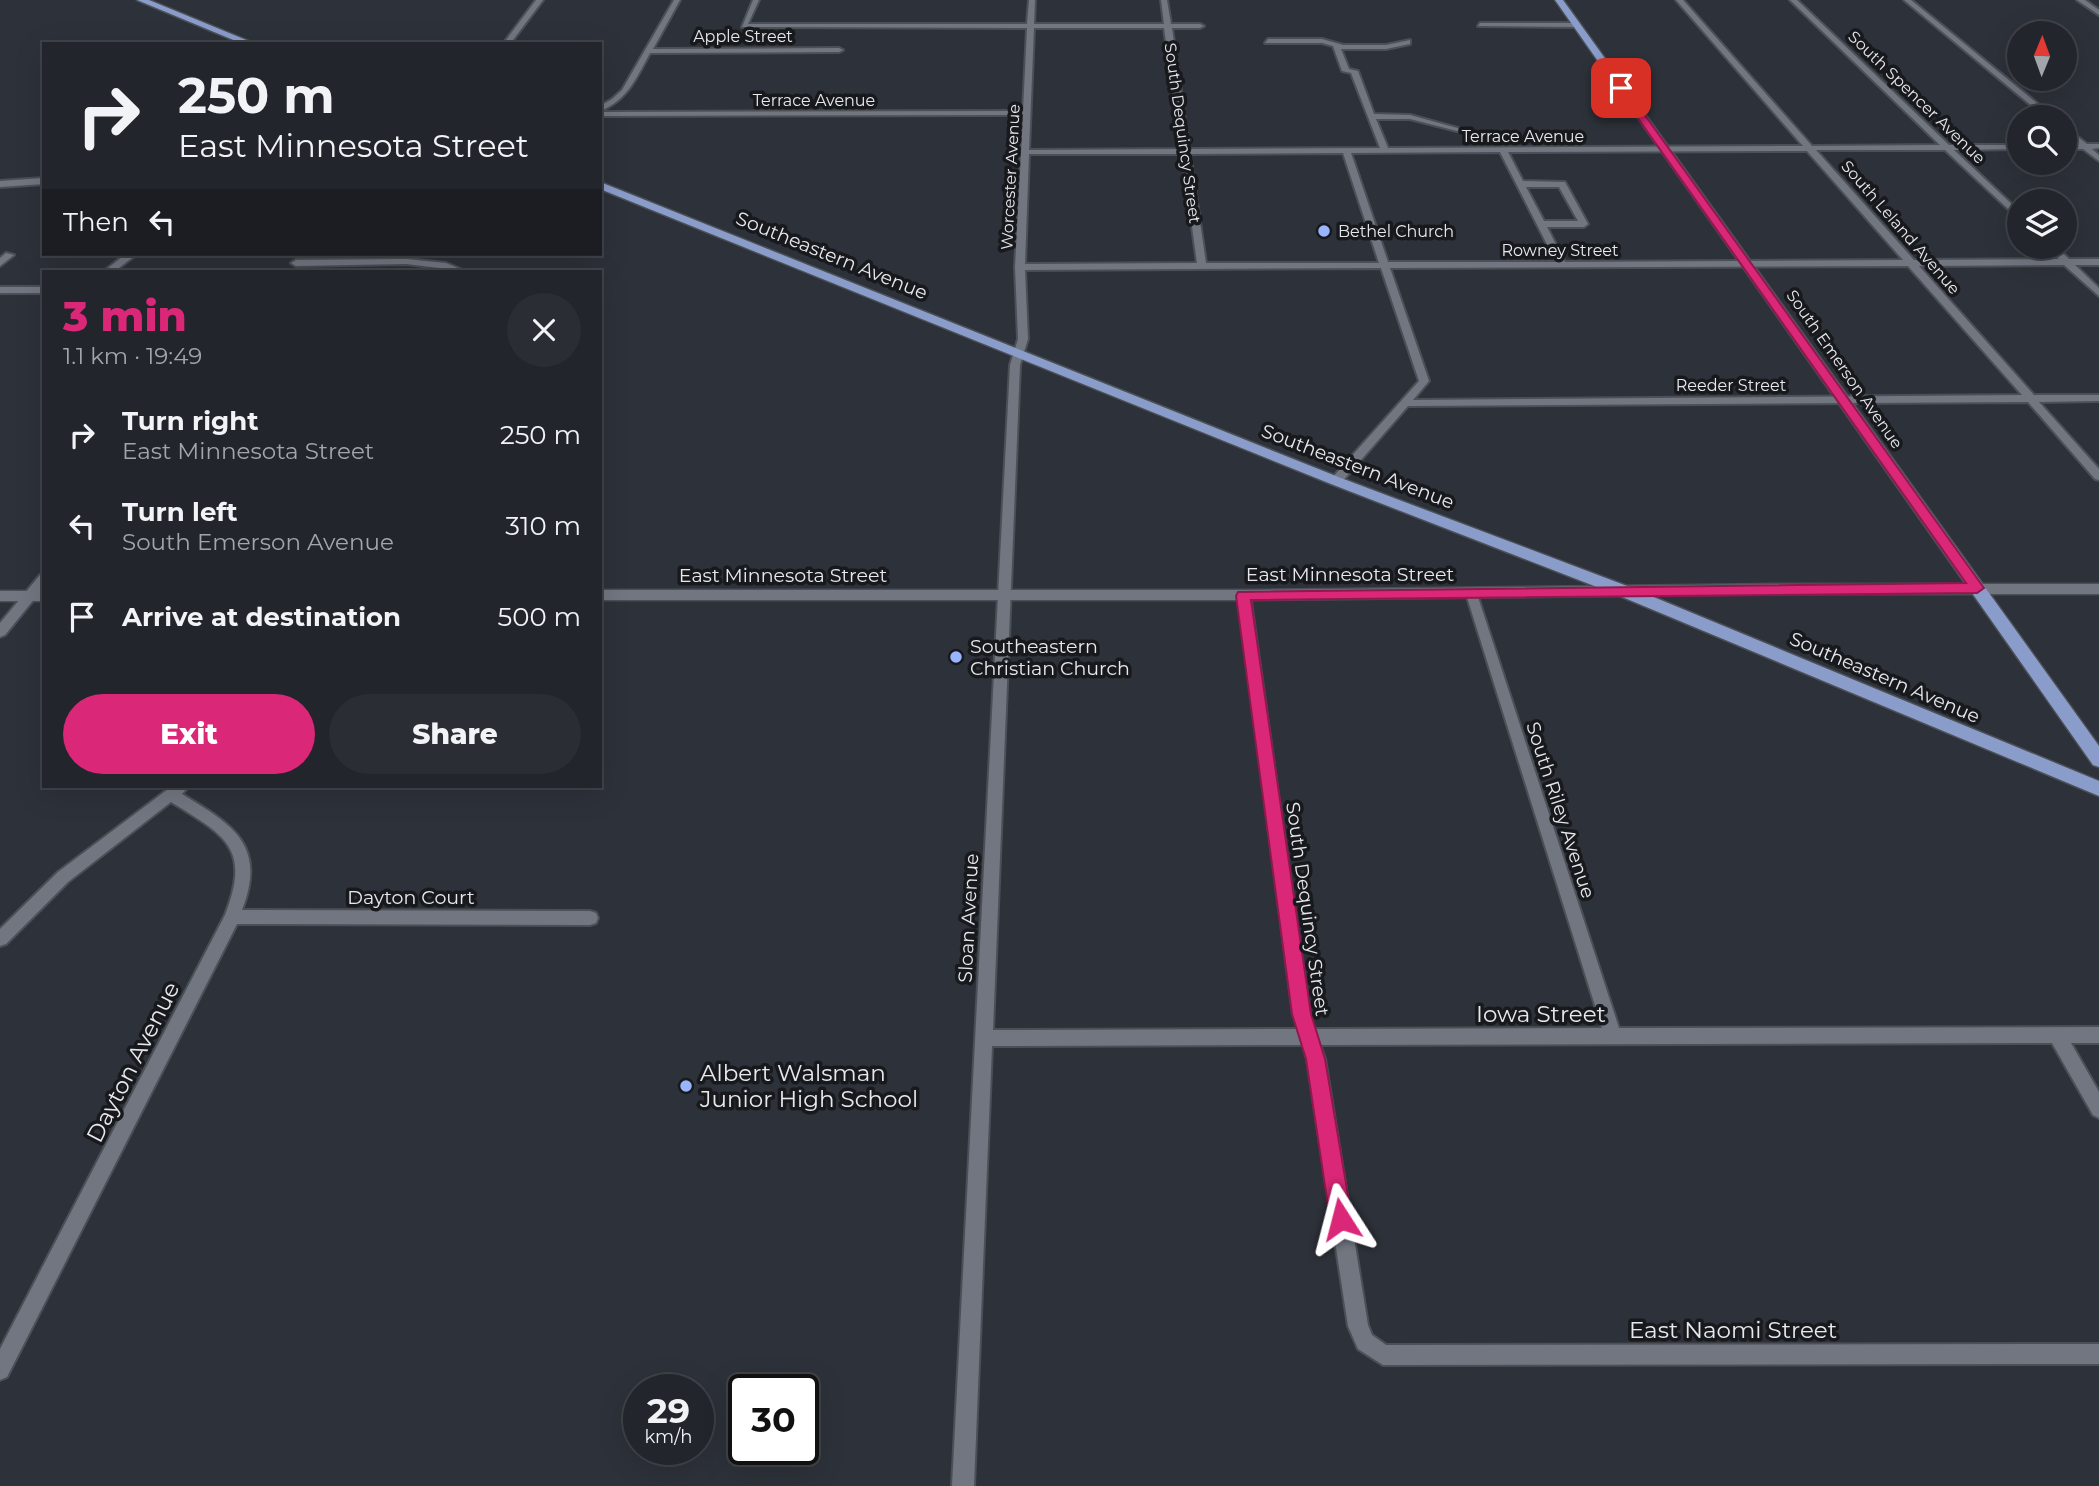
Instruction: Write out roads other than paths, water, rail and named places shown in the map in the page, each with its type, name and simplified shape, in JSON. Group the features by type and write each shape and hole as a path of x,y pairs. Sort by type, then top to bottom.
{"main road":[{"path":"141,0 247,42"},
{"name":"South Emerson Avenue","path":"1559,0 2099,760"},
{"name":"Southeastern Avenue","path":"602,186 1336,481 1621,590 2099,789"}],"street":[{"path":"508,42 540,0"},
{"path":"602,108 624,93 677,0"},
{"path":"756,0 744,26 1200,26"},
{"name":"Worcester Avenue","path":"1019,354 1023,339 1020,267 1032,0"},
{"name":"South Dequincy Street","path":"1164,0 1202,267"},
{"name":"South Leland Avenue","path":"1679,0 2099,476"},
{"name":"South Spencer Avenue","path":"1793,0 2007,205"},
{"path":"1907,0 2035,105"},
{"path":"2080,0 2099,13"},
{"path":"1480,25 1576,25"},
{"path":"1269,41 1322,41 1336,45 1381,47 1407,42"},
{"path":"1336,45 1346,71 1354,71 1385,151"},
{"name":"Apple Street","path":"648,51 839,50"},
{"name":"Terrace Avenue","path":"602,114 1027,113"},
{"path":"1371,116 1410,117 1452,125"},
{"path":"2077,139 2099,159"},
{"path":"2077,146 2099,146"},
{"name":"Terrace Avenue","path":"1026,152 2007,147"},
{"path":"1503,150 1562,265"},
{"path":"1336,481 1424,381 1346,151"},
{"path":"0,184 42,181"},
{"path":"1520,184 1562,184 1584,224 1541,224"},
{"path":"0,263 9,255"},
{"path":"110,270 129,256"},
{"path":"2064,259 2099,293"},
{"name":"Rowney Street","path":"1020,267 2099,261"},
{"path":"293,267 421,262 457,270"},
{"path":"0,290 42,290"},
{"name":"Sloan Avenue","path":"964,1486 1015,365 1019,354"},
{"name":"Reeder Street","path":"1405,403 2099,398"},
{"name":"East Minnesota Street","path":"602,595 1244,596 1621,590 2099,589"},
{"name":"South Riley Avenue","path":"1472,594 1613,1037"},
{"path":"0,596 36,596"},
{"path":"0,632 36,596"},
{"name":"South Dequincy Street","path":"1244,596 1301,1014 1316,1059 1358,1326 1365,1342 1370,1346"},
{"path":"0,939 63,877 176,790"},
{"name":"Dayton Avenue","path":"0,1370 232,917 244,878 242,858 235,840 227,830 176,790"},
{"name":"Dayton Court","path":"232,917 590,918"},
{"path":"2057,1035 2099,1109"},
{"name":"Iowa Street","path":"984,1038 2099,1035"},
{"name":"East Naomi Street","path":"1370,1346 1383,1356 2099,1354"}],"place":[{"name":"Bethel Church","path":"1324,231"},
{"name":"Southeastern Christian Church","path":"956,657"},
{"name":"Albert Walsman Junior High School","path":"686,1086"}]}
